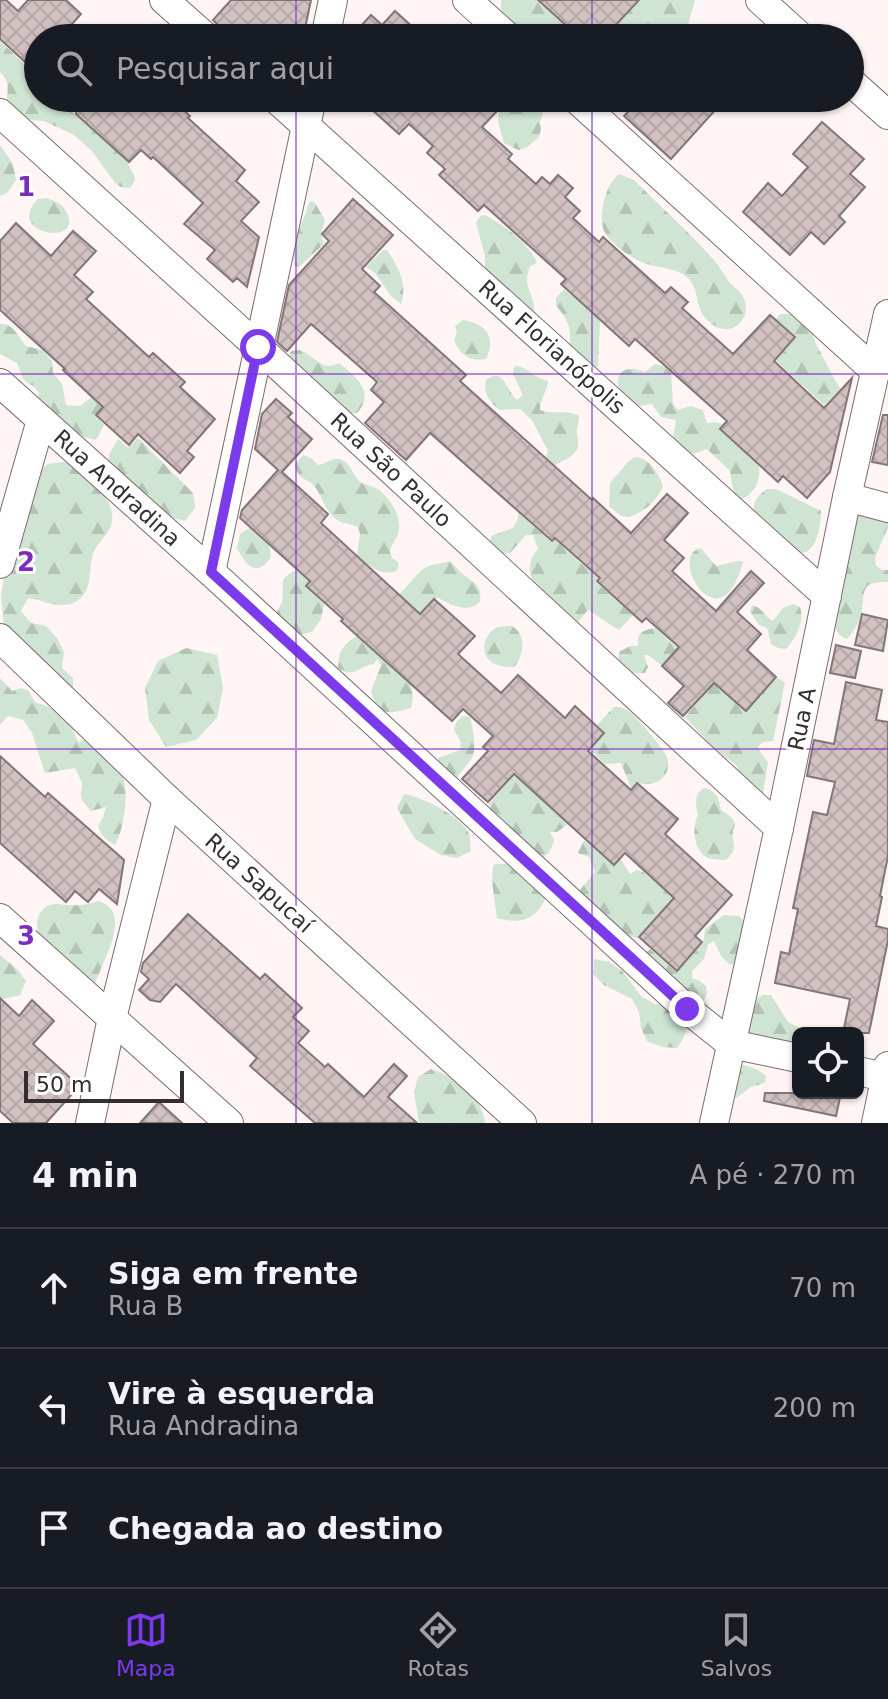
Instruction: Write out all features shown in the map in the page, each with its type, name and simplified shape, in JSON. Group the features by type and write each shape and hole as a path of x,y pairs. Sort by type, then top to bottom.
{"street":[{"path":"164,0 191,24"},
{"path":"328,24 333,0"},
{"path":"467,0 494,24"},
{"path":"760,0 787,24"},
{"path":"864,94 888,115"},
{"path":"211,572 309,112"},
{"name":"Rua Florianópolis","path":"309,112 827,596"},
{"path":"590,112 876,372"},
{"name":"Rua São Paulo","path":"0,113 779,828"},
{"name":"Rua A","path":"714,1123 888,314"},
{"name":"Rua Andradina","path":"0,383 211,572 687,1009 731,1044"},
{"path":"0,564 41,420"},
{"path":"847,497 888,508"},
{"name":"Rua Sapucaí","path":"0,638 167,799 522,1123"},
{"path":"90,1123 112,1018 167,799"},
{"path":"0,918 229,1123"},
{"path":"731,1044 792,1057"},
{"path":"876,1123 880,1073"}],"green space":[{"path":"501,0 536,0 563,24 501,24"},
{"path":"640,0 695,0 688,24 619,24"},
{"path":"0,41 24,64 24,112 75,114 128,163 135,178 130,188 115,183 92,151 74,135 44,121 17,115 6,104 8,86 0,72"},
{"path":"499,112 543,112 538,138 526,148 518,150 504,143"},
{"path":"0,145 13,164 16,180 7,193 0,196"},
{"path":"619,174 634,180 674,219 739,291 746,307 745,315 735,327 720,328 706,319 692,282 687,277 671,269 637,260 606,235 602,221 603,204 609,187"},
{"path":"47,198 58,203 67,213 69,224 65,230 46,232 30,221 30,211 38,199"},
{"path":"312,201 325,220 321,234 324,244 299,267 295,266 295,242"},
{"path":"485,215 522,242 537,263 530,266 527,281 534,304 534,323 485,272 485,256 476,223 480,216"},
{"path":"383,250 387,250 401,276 401,304 391,296 375,273 366,267"},
{"path":"564,289 600,320 598,366 591,369 569,349 568,326 556,306 556,298"},
{"path":"780,314 796,314 808,323 840,389 824,405 776,361 795,337 776,319"},
{"path":"463,320 477,324 487,332 490,344 486,359 470,358 456,345 455,326"},
{"path":"0,324 12,328 26,346 42,350 52,361 53,373 62,384 66,405 80,406 97,393 107,402 95,415 104,425 96,440 80,436 69,425 56,424 38,404 39,393 24,380 17,363 0,354"},
{"path":"299,350 323,365 339,363 357,379 365,398 357,413 349,413 288,358 291,351"},
{"path":"655,364 671,372 673,404 678,410 690,406 703,410 707,423 723,424 720,429 759,466 756,486 745,498 740,500 734,495 730,471 707,449 693,454 672,445 676,420 661,417 652,404 635,405 623,396 618,384 621,373 633,369 645,372"},
{"path":"514,366 548,381 540,410 579,416 577,449 572,456 550,470 538,458 547,455 548,451 532,420 520,409 500,410 486,393 486,380 497,376 517,400 523,395 513,374"},
{"path":"138,438 193,493 195,508 185,521 170,517 106,469 118,439 128,448"},
{"path":"303,455 318,465 335,459 344,461 362,483 377,489 388,499 399,522 398,534 390,551 392,558 399,563 397,571 380,571 357,555 358,527 335,518 315,487 300,476 295,464"},
{"path":"635,457 649,463 663,486 645,509 629,517 621,516 609,506 610,483"},
{"path":"64,462 81,470 103,492 112,514 111,526 94,552 89,582 81,598 64,605 28,598 21,611 31,623 46,626 57,638 64,652 62,668 73,678 73,689 4,627 1,595 9,548 36,473 48,464"},
{"path":"767,489 776,489 821,511 820,527 810,549 797,552 788,548 758,518 755,503"},
{"path":"888,500 888,527 875,558 876,566 888,570 888,582 873,583 866,588 860,617 847,639 838,633 834,611 852,546 857,508"},
{"path":"518,512 551,542 555,539 586,568 603,549 614,559 595,581 633,615 619,630 588,610 577,623 570,624 545,599 532,580 531,559 538,549 533,535 526,535 510,553 502,554 490,544 491,536 513,528"},
{"path":"249,528 269,545 271,557 261,567 248,564 237,548 240,534"},
{"path":"701,548 716,566 743,562 735,584 725,596 715,598 706,595 692,576 691,556"},
{"path":"450,561 477,586 480,602 465,608 433,599 381,656 406,678 413,699 411,708 385,712 377,705 371,691 381,665 377,659 374,664 349,672 338,668 340,653 357,636 372,649 411,606 399,594 423,569"},
{"path":"296,570 310,580 306,586 324,604 321,619 312,632 297,635 276,614 282,601 283,580"},
{"path":"793,604 800,607 799,629 786,649 778,648 771,644 767,628 759,625 750,612 752,605 773,621 783,608"},
{"path":"512,626 522,640 520,657 514,667 494,664 486,656 484,646 487,636 494,629"},
{"path":"655,628 677,648 662,665 644,655 648,667 645,673 629,673 618,661 619,652 630,646 638,646 642,632"},
{"path":"186,648 217,655 223,688 217,718 196,740 166,747 149,720 145,688 158,661"},
{"path":"697,668 745,711 777,678 785,682 773,741 758,746 768,762 763,795 685,717 701,698 691,688"},
{"path":"0,678 12,691 20,688 28,690 35,702 62,715 79,742 87,739 120,771 125,787 125,808 115,845 104,837 98,826 106,807 91,811 81,799 82,783 75,768 45,773 32,733 23,720 8,716 0,725"},
{"path":"614,707 625,709 634,716 667,757 667,771 655,783 636,782 631,788 621,763 605,764 590,750 605,733 597,725"},
{"path":"463,716 470,717 474,749 472,758 456,781 435,774 438,758 460,750 461,743 454,729"},
{"path":"561,768 549,805 567,825 557,832 550,832 554,840 552,846 541,859 491,812 489,804 513,775 536,795"},
{"path":"704,788 715,793 721,810 735,824 734,849 726,860 706,857 696,843 696,800"},
{"path":"404,794 430,803 457,819 469,834 471,851 457,858 441,855 415,839 397,808"},
{"path":"584,840 614,865 620,859 630,874 637,870 643,872 674,898 638,938 628,936 580,898 579,891 595,872 589,857 578,853"},
{"path":"495,864 511,864 547,895 533,915 514,921 497,918 492,882"},
{"path":"98,901 113,912 115,929 95,983 88,984 45,945 37,925 40,913 49,905 79,905"},
{"path":"724,915 739,916 744,922 737,962 730,965 721,956 714,941 708,945 704,959 692,971 692,978 706,986 707,994 703,1001 679,995 643,955 650,949 676,972 703,943 705,929"},
{"path":"0,955 26,981 20,995 0,998"},
{"path":"594,959 609,962 622,971 641,996 655,1004 670,1003 676,1009 686,1024 685,1034 677,1048 662,1047 647,1041 632,999 604,985 593,974"},
{"path":"771,995 788,1022 798,1027 792,1027 792,1045 746,1038 750,1001"},
{"path":"737,1065 759,1071 766,1076 765,1083 731,1099"},
{"path":"431,1069 450,1077 473,1096 485,1123 419,1123 414,1092 418,1077"}],"building":[{"path":"0,0 6,0 18,11 28,0 66,0 81,14 72,24 24,24 24,61 0,39"},
{"path":"231,0 311,0 306,24 217,24 213,20"},
{"path":"538,0 639,0 617,24 565,24"},
{"path":"395,11 409,24 383,24"},
{"path":"371,15 381,24 363,24"},
{"path":"186,112 190,116 188,118 245,170 236,181 259,202 241,221 259,237 247,287 237,278 233,282 207,259 215,250 184,224 203,203 153,157 151,159 141,150 129,162 76,114"},
{"path":"375,112 496,112 482,127 512,154 508,159 536,184 542,177 550,184 558,175 573,188 565,197 580,211 573,218 599,242 603,237 665,293 671,287 688,302 682,308 733,354 770,315 795,337 774,361 824,408 852,378 830,472 807,498 783,476 778,482 720,429 727,421 635,339 629,346 561,284 566,279 484,205 478,211 439,175 445,169 427,153 433,146 409,124 399,134"},
{"path":"628,112 713,112 671,159 624,116"},
{"path":"822,122 864,159 850,174 865,187 839,216 845,222 824,244 811,232 790,255 743,212 768,183 782,196 808,167 793,154"},
{"path":"353,199 393,235 362,269 380,286 374,292 466,375 460,381 631,533 667,494 688,513 664,540 684,558 672,571 716,611 751,571 764,583 737,612 761,634 747,650 776,677 746,711 714,683 683,716 668,703 684,686 662,666 679,647 646,618 642,622 597,581 600,578 555,538 552,541 430,433 406,460 365,423 384,402 371,390 377,382 311,324 287,351 277,342 289,285 329,241 322,234"},
{"path":"16,223 51,256 73,231 96,251 74,275 93,292 86,299 149,357 153,353 185,382 180,387 215,419 187,451 194,457 180,473 138,434 129,445 96,415 103,407 0,310 0,241"},
{"path":"276,399 292,413 288,417 312,439 282,472 328,514 321,523 420,614 434,599 475,636 458,654 501,693 518,675 565,718 575,706 604,733 588,751 631,790 637,783 678,819 665,834 732,895 695,936 702,942 677,971 639,937 674,898 625,853 614,865 514,774 488,802 462,779 488,751 483,747 493,736 463,709 452,721 341,621 343,619 306,586 310,581 240,518 242,510 278,470 255,449 262,414"},
{"path":"883,415 888,415 888,465 872,462"},
{"path":"862,614 888,620 883,651 855,645"},
{"path":"836,645 861,651 855,678 830,673"},
{"path":"846,682 882,690 876,720 888,722 888,856 876,926 888,929 888,940 869,1033 864,1033 864,1027 844,1027 850,999 775,983 781,952 789,954 798,909 793,908 813,812 827,815 835,782 807,776 814,740 834,744"},
{"path":"0,756 45,797 48,793 124,860 117,904 99,889 88,902 75,891 66,902 0,843"},
{"path":"188,914 260,979 265,974 302,1008 293,1017 309,1031 298,1043 325,1067 328,1064 364,1097 394,1064 407,1076 388,1097 417,1123 315,1123 250,1066 257,1058 176,984 160,1002 150,1000 139,990 149,979 141,972 143,963"},
{"path":"0,998 19,1016 32,1000 54,1021 33,1044 76,1083 73,1093 46,1123 13,1123 0,1111"},
{"path":"765,1093 792,1093 792,1099 840,1099 836,1116 764,1101"},
{"path":"159,1102 182,1123 140,1123"}],"route":[{"path":"258,347 211,572 687,1009"}]}
